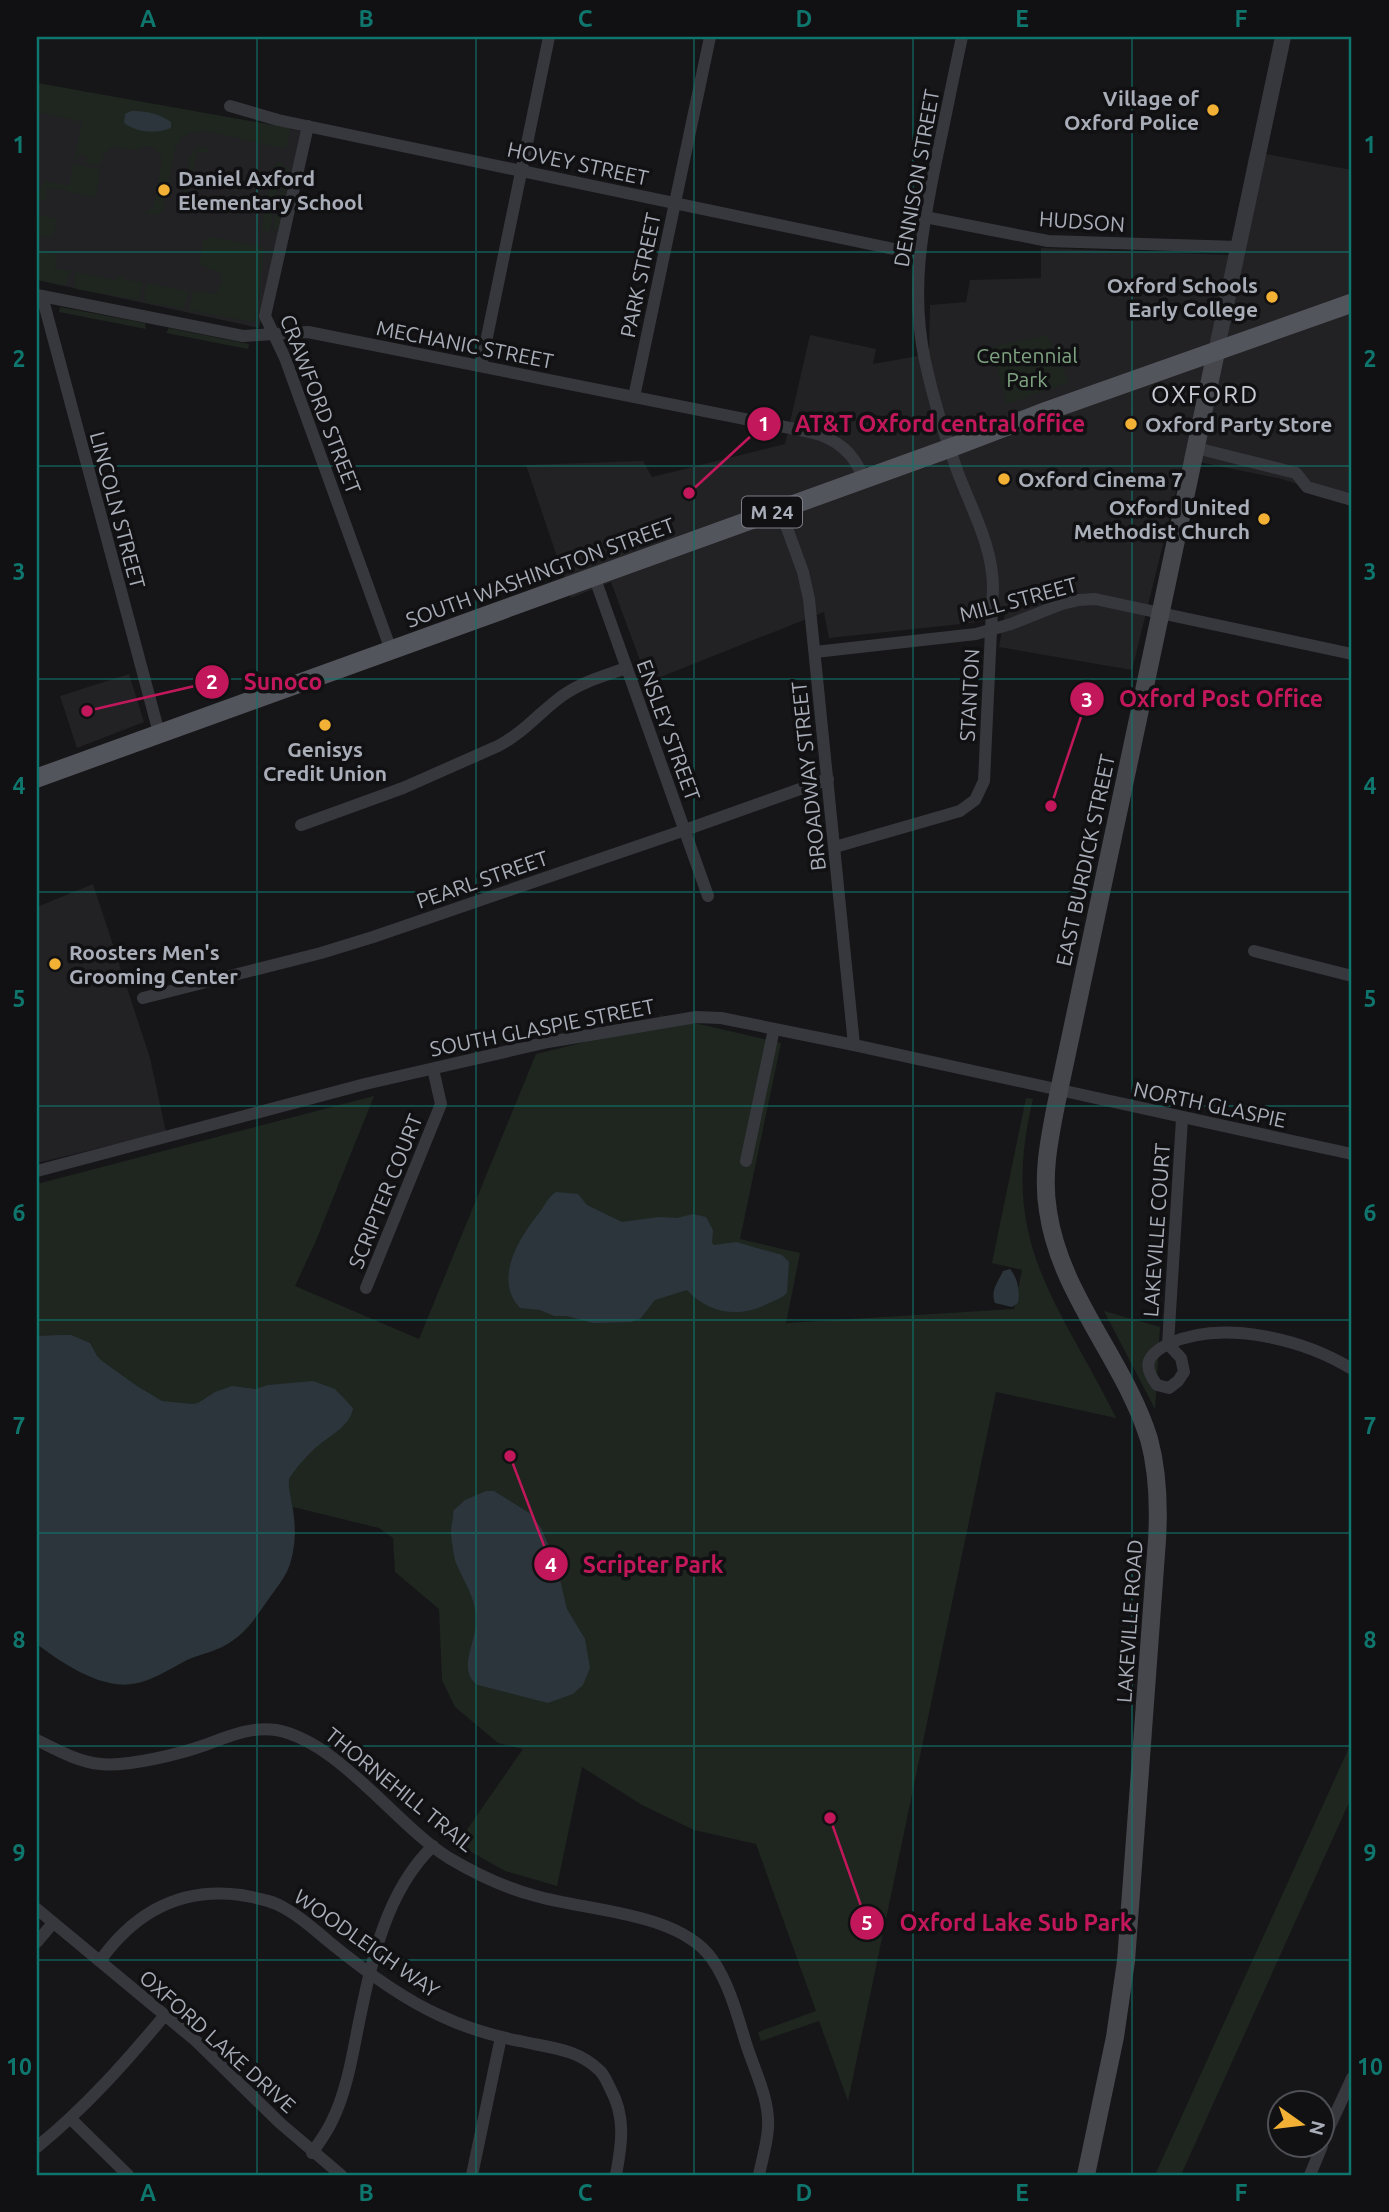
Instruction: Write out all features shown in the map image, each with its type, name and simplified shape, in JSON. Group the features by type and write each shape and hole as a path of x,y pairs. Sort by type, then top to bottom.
{"main road":[{"name":"M 24","path":"1216,352 1352,303"},
{"name":"SOUTH WASHINGTON STREET","path":"37,778 950,448 1059,406 1216,352"},
{"name":"EAST BURDICK STREET","path":"1060,1090 1216,352"},
{"name":"LAKEVILLE ROAD","path":"1060,1090 1045,1168 1049,1222 1066,1274 1127,1389 1143,1425 1155,1469 1158,1509 1128,1949 1115,2037 1086,2175"}],"street":[{"path":"481,366 549,37"},
{"name":"PARK STREET","path":"634,397 710,37"},
{"name":"DENNISON STREET","path":"950,448 923,351 918,254 962,37"},
{"path":"1216,352 1283,37"},
{"name":"HOVEY STREET","path":"230,106 308,126 918,254"},
{"name":"CRAWFORD STREET","path":"308,126 265,316 285,358 391,650"},
{"name":"HUDSON","path":"925,217 1048,241 1238,247"},
{"name":"MECHANIC STREET","path":"40,296 243,336 308,332 826,436 850,453 859,465 863,479"},
{"name":"LINCOLN STREET","path":"40,296 159,733"},
{"name":"STANTON","path":"835,847 952,814 969,806 982,790 993,582 990,560 950,448"},
{"path":"1196,448 1296,473 1307,486 1352,500"},
{"name":"BROADWAY STREET","path":"780,509 806,584 854,1045"},
{"name":"ENSLEY STREET","path":"594,576 708,896"},
{"name":"MILL STREET","path":"815,652 976,634 1079,600 1097,599 1352,654"},
{"path":"302,825 391,793 498,746 512,738 562,695 583,683 626,668"},
{"name":"PEARL STREET","path":"143,998 360,941 828,779"},
{"path":"1254,951 1352,976"},
{"name":"SOUTH GLASPIE STREET","path":"37,1171 548,1042 696,1017 721,1018 1060,1090"},
{"path":"747,1161 774,1029"},
{"name":"SCRIPTER COURT","path":"366,1288 441,1104 433,1069"},
{"name":"NORTH GLASPIE","path":"1060,1090 1182,1119 1352,1154"},
{"name":"LAKEVILLE COURT","path":"1182,1119 1168,1344 1182,1338 1227,1333 1258,1334 1307,1347 1352,1369"},
{"name":"THORNEHILL TRAIL","path":"37,1740 78,1759 102,1764 124,1763 188,1751 247,1731 272,1729 305,1738 433,1846 472,1871 536,1896 656,1922 687,1936 710,1957 723,1978 735,2006 767,2110 768,2128 759,2175"},
{"path":"312,2153 333,2120 343,2090 353,2057 376,1946 405,1882 420,1859 433,1846"},
{"name":"WOODLEIGH WAY","path":"100,1961 116,1938 160,1905 194,1895 224,1893 263,1899 286,1908 370,1973 437,2015 501,2037 555,2047 583,2057 601,2071 614,2095 622,2122 616,2175"},
{"name":"OXFORD LAKE DRIVE","path":"37,1909 196,2041 312,2153 341,2175"},
{"path":"37,1942 53,1923"},
{"path":"37,2147 71,2119 128,2060 165,2015"},
{"path":"472,2175 501,2037"},
{"path":"1336,2114 1352,2078"},
{"path":"71,2119 128,2175"}],"shaded area":[{"name":"Daniel Axford Elementary School","path":"37,83 306,132 259,328 37,280"},
{"path":"131,111 161,116 171,122 171,128 153,132 135,129 124,123 125,114"},
{"path":"1250,151 1352,170 1352,502 1282,479 1184,459 1132,670 999,647 1005,614 980,622 829,638 824,612 648,682 611,582 571,598 526,465 643,461 652,477 785,444 810,335 876,349 873,364 929,354 930,305 966,302 970,280 1041,278 1041,248 1229,255"},
{"path":"129,674 144,722 77,748 60,696"},
{"path":"93,884 150,1058 166,1132 37,1163 37,907"},
{"path":"556,1192 578,1194 587,1205 622,1222 658,1217 677,1218 693,1214 706,1217 713,1230 714,1245 736,1242 782,1255 789,1262 787,1293 756,1308 735,1312 715,1309 687,1290 655,1300 640,1319 631,1322 593,1323 520,1308 512,1297 509,1285 512,1259 524,1234"},
{"path":"1010,1269 1017,1281 1019,1294 1018,1303 1012,1307 995,1303 993,1294 1003,1271"},
{"path":"71,1335 90,1343 102,1361 162,1401 192,1404 232,1386 256,1389 268,1385 313,1381 335,1389 353,1408 345,1425 312,1452 289,1479 295,1527 292,1557 283,1578 251,1622 224,1646 136,1683 117,1684 85,1675 37,1644 37,1336"},
{"path":"486,1491 494,1491 531,1514 541,1528 555,1559 567,1609 585,1639 590,1668 583,1685 573,1694 548,1703 478,1685 469,1673 469,1657 476,1625 475,1608 455,1560 451,1529 453,1511 465,1500"}],"green space":[{"path":"37,83 290,128 286,149 205,131 189,133 180,139 175,149 163,209 157,215 144,213 154,206 162,158 159,152 148,146 137,150 113,147 104,154 100,165 86,163 87,156 78,154 77,160 74,159 82,122 37,112"},
{"path":"197,147 208,148 209,151 197,151 185,207 180,208 190,157"},
{"path":"278,162 283,163 268,233 261,229 274,167"},
{"path":"74,164 100,169 96,197 48,188 45,201 38,200 41,186 46,181 69,186"},
{"path":"286,165 290,174 279,226 272,232"},
{"path":"37,214 56,219 56,227 49,238 37,235"},
{"path":"209,237 260,246 264,250 255,320 252,322 189,310 193,292 216,293 222,283 220,273 199,264 203,241"},
{"path":"37,250 57,255 55,269 71,271 65,286 37,280"},
{"path":"76,272 116,280 117,276 125,277 125,280 143,282 140,296 136,300 76,289"},
{"path":"147,283 188,291 184,309 146,302 144,296"},
{"path":"60,307 145,323 146,329 59,312"},
{"path":"169,328 249,344 248,349 166,333"},
{"name":"Centennial Park","path":"1047,335 1069,382 1007,404 991,347"},
{"path":"660,1015 781,1043 740,1239 800,1253 786,1323 1014,1309 1022,1270 992,1263 1026,1098 1033,1099 1024,1149 1023,1193 1028,1232 1039,1268 1055,1303 1116,1418 996,1392 848,2101 819,2021 761,2041 758,2032 816,2011 756,1844 694,1830 642,1805 582,1767 557,1886 505,1871 457,1844 523,1749 498,1743 455,1707 442,1680 439,1609 395,1572 393,1538 379,1528 293,1507 294,1536 288,1567 249,1626 224,1645 149,1680 123,1685 101,1681 66,1664 37,1644 37,1184 374,1096 295,1286 419,1339 536,1054 658,1024"},
{"path":"1104,1311 1160,1327 1155,1409"},
{"path":"1352,1741 1352,1796 1181,2175 1155,2175"}],"place":[{"name":"Village of Oxford Police","path":"1213,110"},
{"name":"Daniel Axford Elementary School","path":"164,190"},
{"name":"Oxford Schools Early College","path":"1272,297"},
{"name":"Oxford Party Store","path":"1131,424"},
{"name":"Oxford Cinema 7","path":"1004,479"},
{"name":"AT&T Oxford central office","path":"689,493"},
{"name":"Oxford United Methodist Church","path":"1264,519"},
{"name":"Sunoco","path":"87,711"},
{"name":"Genisys Credit Union","path":"325,725"},
{"name":"Oxford Post Office","path":"1051,806"},
{"name":"Roosters Men's Grooming Center","path":"55,964"},
{"name":"Scripter Park","path":"510,1456"},
{"name":"Oxford Lake Sub Park","path":"830,1818"}],"district":[{"name":"OXFORD","path":"1205,394"}]}
